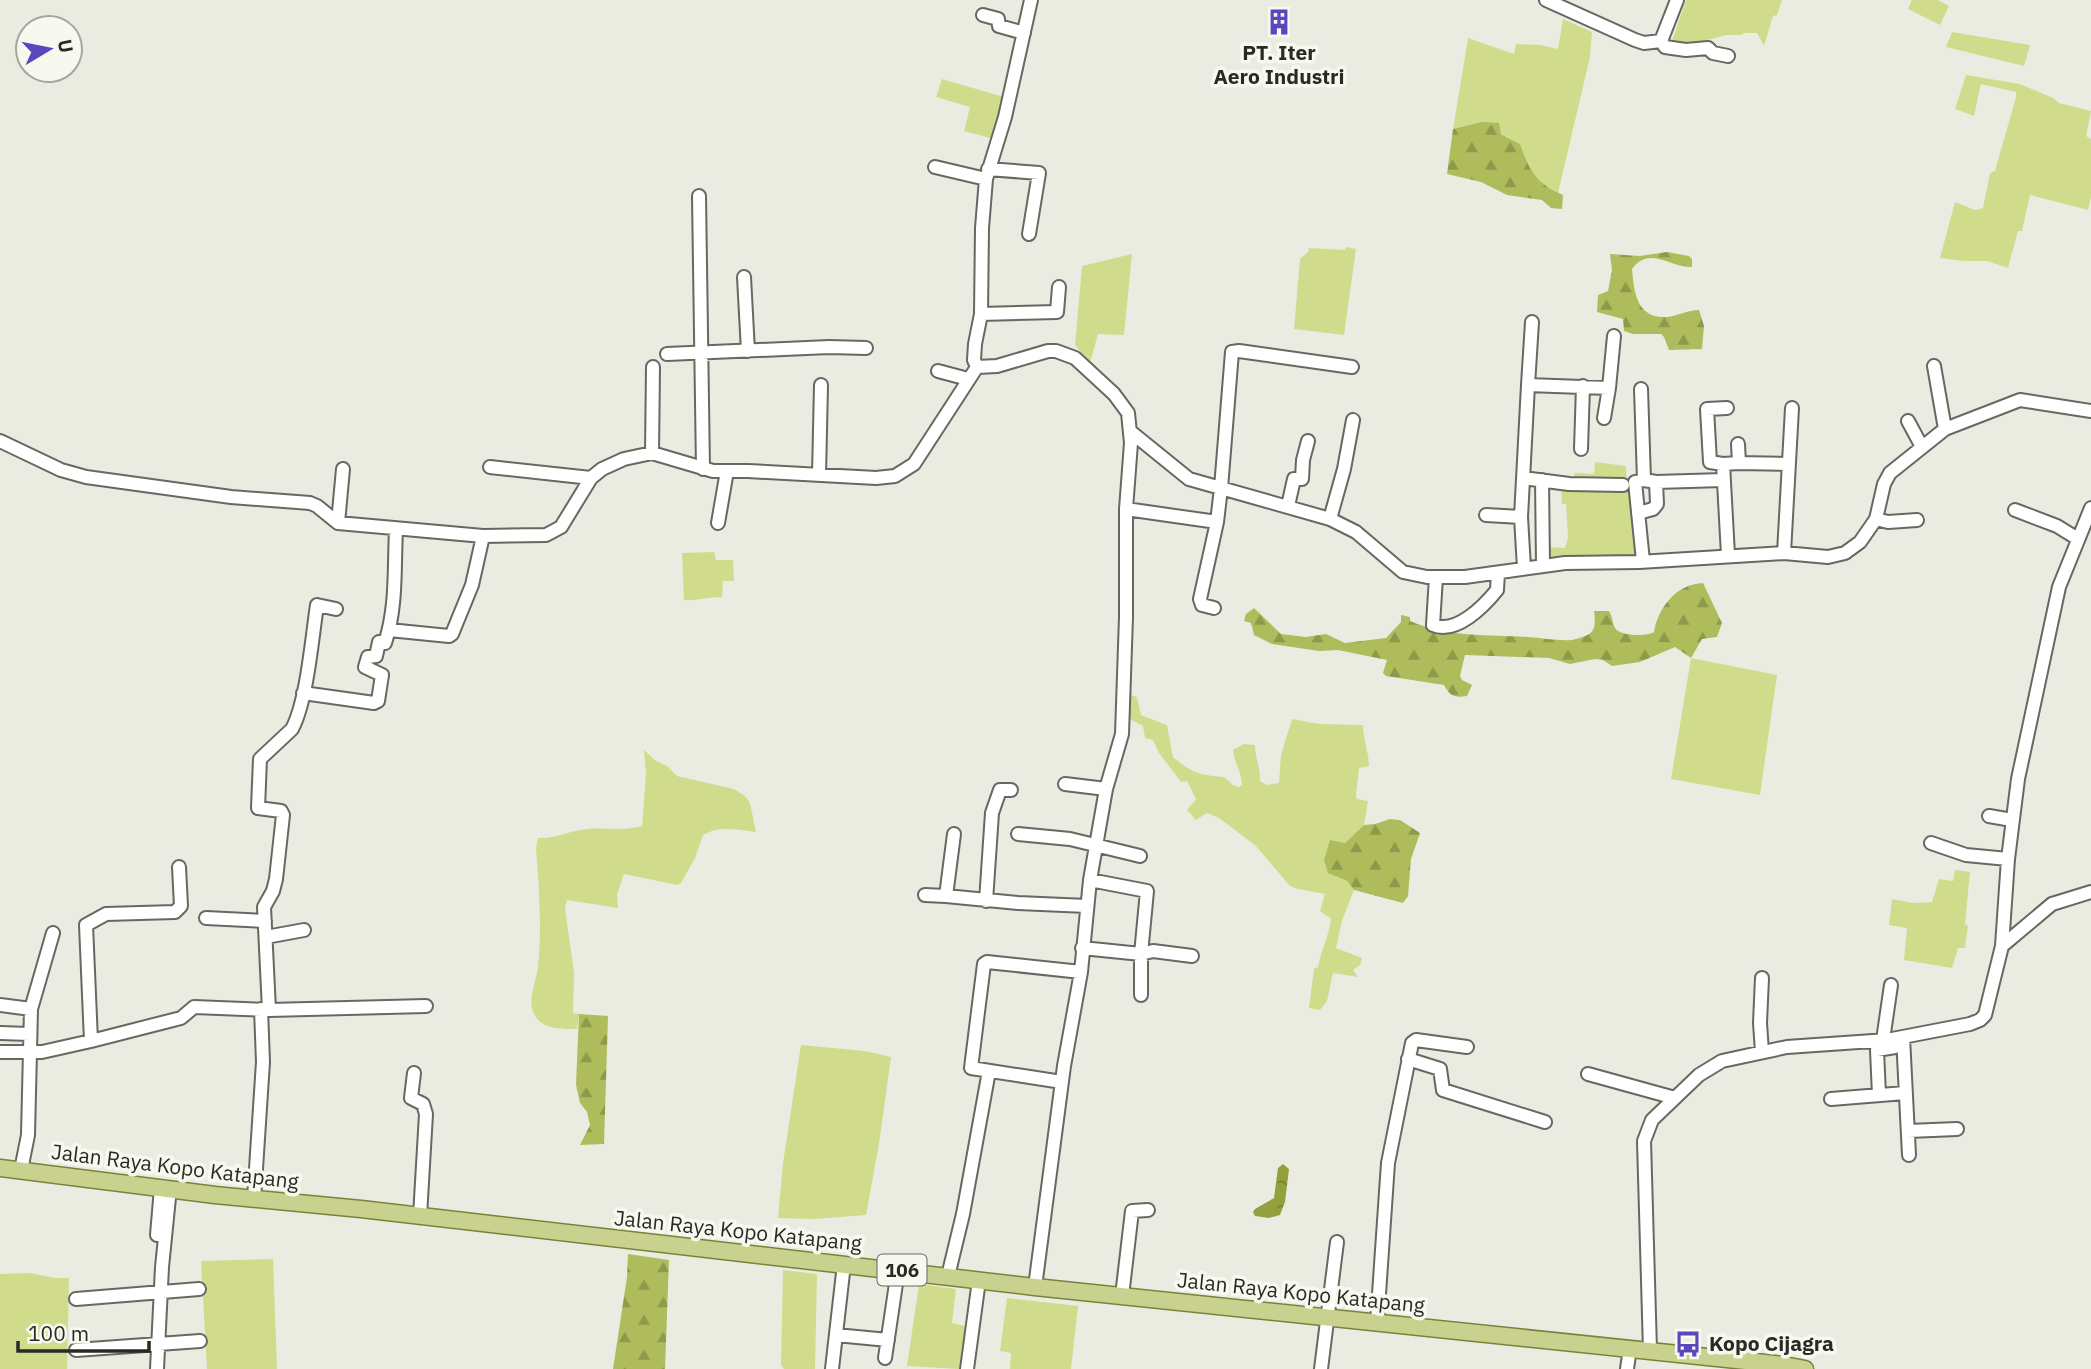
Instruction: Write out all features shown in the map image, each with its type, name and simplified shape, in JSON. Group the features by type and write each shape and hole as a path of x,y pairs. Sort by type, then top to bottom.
{"main road":[{"name":"Jalan Raya Kopo Katapang","path":"0,1168 1035,1287 1650,1350 1717,1364 1805,1369"}],"street":[{"path":"977,367 974,360 981,314 982,228 987,174 1005,117 1031,0"},
{"path":"1546,0 1635,40 1644,43 1661,41"},
{"path":"1661,41 1676,0"},
{"path":"983,15 998,19 999,26 1024,33"},
{"path":"1661,41 1665,47 1686,50 1706,48 1713,53 1728,56"},
{"path":"935,167 987,174 1039,173 1029,234"},
{"path":"699,196 703,470"},
{"path":"744,276 748,351"},
{"path":"981,314 1056,313 1059,287"},
{"path":"1524,568 1521,517 1532,322"},
{"path":"1604,418 1614,336"},
{"path":"667,354 829,347 866,348"},
{"path":"0,441 76,475 231,497 310,503 338,523 483,536 546,535 561,527 591,478 614,463 652,453 703,470 885,478 895,476 909,469 977,367 994,366 1048,351 1066,353 1075,358 1119,400 1128,413 1131,432 1126,509 1122,734 1106,789 1090,880 1081,972 1062,1082 1035,1287"},
{"path":"1214,608 1202,605 1200,599 1217,522 1232,352 1352,367"},
{"path":"1934,366 1945,429"},
{"path":"652,453 653,367"},
{"path":"938,372 968,379"},
{"path":"1528,384 1609,388"},
{"path":"819,475 821,385"},
{"path":"1581,449 1583,386"},
{"path":"1638,513 1653,509 1657,504 1650,481 1641,389"},
{"path":"1131,432 1189,479 1330,519 1356,532 1398,570 1427,578 1497,573 1543,564 1784,553 1828,557 1845,553 1860,542 1876,519 1887,477 1945,429 2020,400 2091,411"},
{"path":"1727,408 1707,409 1710,463 1788,464"},
{"path":"1784,553 1792,408"},
{"path":"1330,519 1344,469 1353,420"},
{"path":"1908,421 1922,446"},
{"path":"1288,506 1294,479 1302,479 1308,441"},
{"path":"1738,444 1739,463"},
{"path":"1723,464 1728,555"},
{"path":"490,467 591,478"},
{"path":"338,523 343,469"},
{"path":"718,523 725,495 727,471"},
{"path":"1523,478 1569,484 1623,485"},
{"path":"1542,480 1543,564"},
{"path":"1643,561 1635,482 1723,480"},
{"path":"1650,1350 1644,1141 1652,1120 1715,1064 1797,1046 1894,1041 1970,1024 1987,1012 2002,946 2008,859 2018,779 2059,587 2091,508"},
{"path":"1126,509 1217,522"},
{"path":"2015,510 2081,532"},
{"path":"1486,515 1521,517"},
{"path":"1876,519 1888,522 1917,520"},
{"path":"303,693 377,702 382,676 365,667 368,657 376,656 379,642 385,643 389,630 396,567 396,530"},
{"path":"389,630 449,636 452,634 472,585 483,536"},
{"path":"1436,577 1433,625 1443,628 1468,618 1486,602 1497,590 1497,573"},
{"path":"254,1199 265,1009 264,907 276,879 283,815 281,811 258,808 258,765 263,754 294,726 303,693 317,605 337,609"},
{"path":"1065,784 1106,789"},
{"path":"986,901 993,806 1000,790 1012,790"},
{"path":"1989,816 2012,820"},
{"path":"946,896 954,834"},
{"path":"1018,834 1070,839 1140,856"},
{"path":"1931,843 1966,855 2008,859"},
{"path":"91,1041 86,925 106,914 176,912 181,906 179,867"},
{"path":"1090,880 1147,891 1141,954 1141,995"},
{"path":"2002,946 2057,901 2091,892"},
{"path":"925,895 1087,906"},
{"path":"206,918 265,921"},
{"path":"266,937 304,930"},
{"path":"21,1170 28,1135 31,1009 53,933"},
{"path":"1082,948 1141,954 1153,951 1192,956"},
{"path":"1062,1082 971,1068 985,962 1081,972"},
{"path":"1762,978 1762,1052"},
{"path":"1891,985 1894,1041 1905,1093 1909,1155"},
{"path":"0,1005 31,1009"},
{"path":"0,1052 42,1052 91,1041 181,1018 194,1007 265,1009 426,1006"},
{"path":"0,1033 29,1034"},
{"path":"1377,1323 1388,1163 1412,1042 1416,1040 1468,1047"},
{"path":"1880,1095 1877,1051 1894,1041"},
{"path":"1408,1059 1440,1069 1443,1090 1545,1122"},
{"path":"948,1276 989,1071"},
{"path":"414,1073 411,1098 423,1104 426,1114 420,1216"},
{"path":"1588,1074 1675,1098"},
{"path":"1831,1099 1905,1093"},
{"path":"1908,1130 1957,1129"},
{"path":"157,1369 166,1188"},
{"path":"1122,1296 1132,1211 1148,1210"},
{"path":"1321,1369 1336,1242"},
{"path":"832,1369 844,1264"},
{"path":"885,1358 898,1270"},
{"path":"967,1369 979,1280"},
{"path":"76,1298 200,1289"},
{"path":"836,1335 888,1340"},
{"path":"76,1350 200,1341"},
{"path":"1627,1369 1630,1348"}],"shaded area":[{"path":"1686,0 1782,0 1777,15 1773,16 1764,46 1757,33 1726,35 1692,44 1672,41"},
{"path":"1912,0 1938,0 1949,6 1940,25 1908,9"},
{"path":"1563,19 1592,32 1590,57 1558,193 1540,182 1530,171 1520,144 1481,122 1453,129 1468,38 1514,54 1516,44 1558,49"},
{"path":"1952,32 2030,45 2024,66 1946,47"},
{"path":"1966,75 2020,84 2059,103 2091,111 2086,136 2091,139 2091,197 2088,210 2030,195 2022,231 2018,231 2008,268 1987,261 1940,258 1955,202 1975,210 1983,208 1990,173 1995,171 2016,97 2016,92 1981,84 1974,116 1955,109"},
{"path":"942,79 1004,97 994,139 964,131 970,107 936,97"},
{"path":"1346,247 1356,249 1344,335 1294,329 1300,259 1309,248 1345,250"},
{"path":"1132,254 1124,335 1098,334 1090,363 1075,345 1082,266"},
{"path":"1595,462 1626,466 1627,492 1639,493 1644,558 1546,561 1546,547 1565,548 1568,538 1566,504 1562,504 1561,484 1572,486 1575,473 1594,474"},
{"path":"714,552 716,560 733,560 734,581 723,581 722,597 684,600 682,553"},
{"path":"1691,658 1777,675 1760,795 1671,779"},
{"path":"1127,694 1137,697 1141,715 1167,725 1173,757 1185,767 1202,774 1224,777 1239,787 1242,785 1233,750 1244,744 1255,745 1260,781 1267,785 1279,783 1281,755 1292,719 1319,724 1363,725 1369,766 1359,768 1356,796 1357,799 1368,801 1364,825 1345,843 1336,877 1347,881 1354,890 1342,921 1336,948 1362,958 1360,965 1353,970 1358,977 1333,973 1327,1001 1320,1010 1309,1008 1314,969 1318,967 1331,919 1320,911 1325,894 1290,886 1256,846 1219,818 1207,813 1196,820 1187,810 1196,799 1187,781 1181,782 1159,753 1153,740 1145,738 1143,726 1128,718"},
{"path":"644,750 677,776 734,789 745,796 750,803 756,832 722,829 703,835 695,858 681,883 677,885 624,874 617,894 618,908 567,900 565,908 574,973 573,1013 579,1014 577,1029 547,1026 534,1014 531,1003 540,937 536,848 538,838 589,829 627,829 642,826 646,774"},
{"path":"1955,870 1970,872 1965,948 1958,948 1952,968 1904,960 1907,928 1889,925 1892,899 1913,903 1932,902 1939,879 1953,881"},
{"path":"801,1045 865,1051 891,1057 866,1215 814,1219 778,1218 783,1163"},
{"path":"273,1259 277,1369 207,1369 201,1261"},
{"path":"783,1270 817,1274 815,1369 784,1369 781,1365"},
{"path":"30,1273 69,1278 67,1369 0,1369 0,1274"},
{"path":"919,1284 956,1289 952,1323 965,1326 959,1369 907,1366"},
{"path":"1007,1298 1078,1306 1071,1369 1010,1369 1011,1353 1000,1351"}],"green space":[{"path":"1481,122 1499,123 1501,134 1520,144 1535,176 1563,195 1562,209 1551,208 1542,200 1507,195 1481,182 1447,174 1453,129"},
{"path":"1667,252 1689,256 1692,259 1692,267 1653,258 1639,262 1632,269 1636,294 1643,308 1657,316 1667,317 1699,310 1704,326 1702,349 1669,350 1661,334 1633,334 1624,331 1623,319 1597,312 1598,295 1608,291 1612,270 1610,254 1640,256"},
{"path":"1703,583 1722,623 1717,637 1702,639 1691,658 1675,647 1640,662 1612,666 1603,660 1595,659 1570,664 1549,658 1465,655 1460,676 1472,685 1467,696 1463,697 1448,692 1444,685 1386,676 1383,673 1387,660 1338,650 1319,651 1272,644 1254,635 1251,623 1244,621 1246,614 1254,608 1281,634 1306,637 1326,634 1345,643 1386,638 1401,622 1401,615 1424,626 1453,633 1572,640 1592,632 1595,624 1594,611 1609,611 1617,631 1645,635 1654,632 1660,614 1670,599 1693,584"},
{"path":"1390,819 1400,820 1420,833 1411,859 1408,896 1403,903 1354,890 1347,881 1328,873 1324,860 1330,840 1345,843 1364,825"},
{"path":"579,1014 608,1016 604,1144 580,1145 590,1125 587,1112 580,1103 576,1085"},
{"path":"628,1254 669,1260 665,1369 613,1369"}],"water":[{"path":"1283,1164 1289,1169 1285,1202 1280,1215 1269,1218 1255,1216 1255,1209 1274,1198 1278,1168"}],"place":[{"name":"PT. Iter Aero Industri","path":"1279,22"},
{"name":"Kopo Cijagra","path":"1688,1344"}]}
